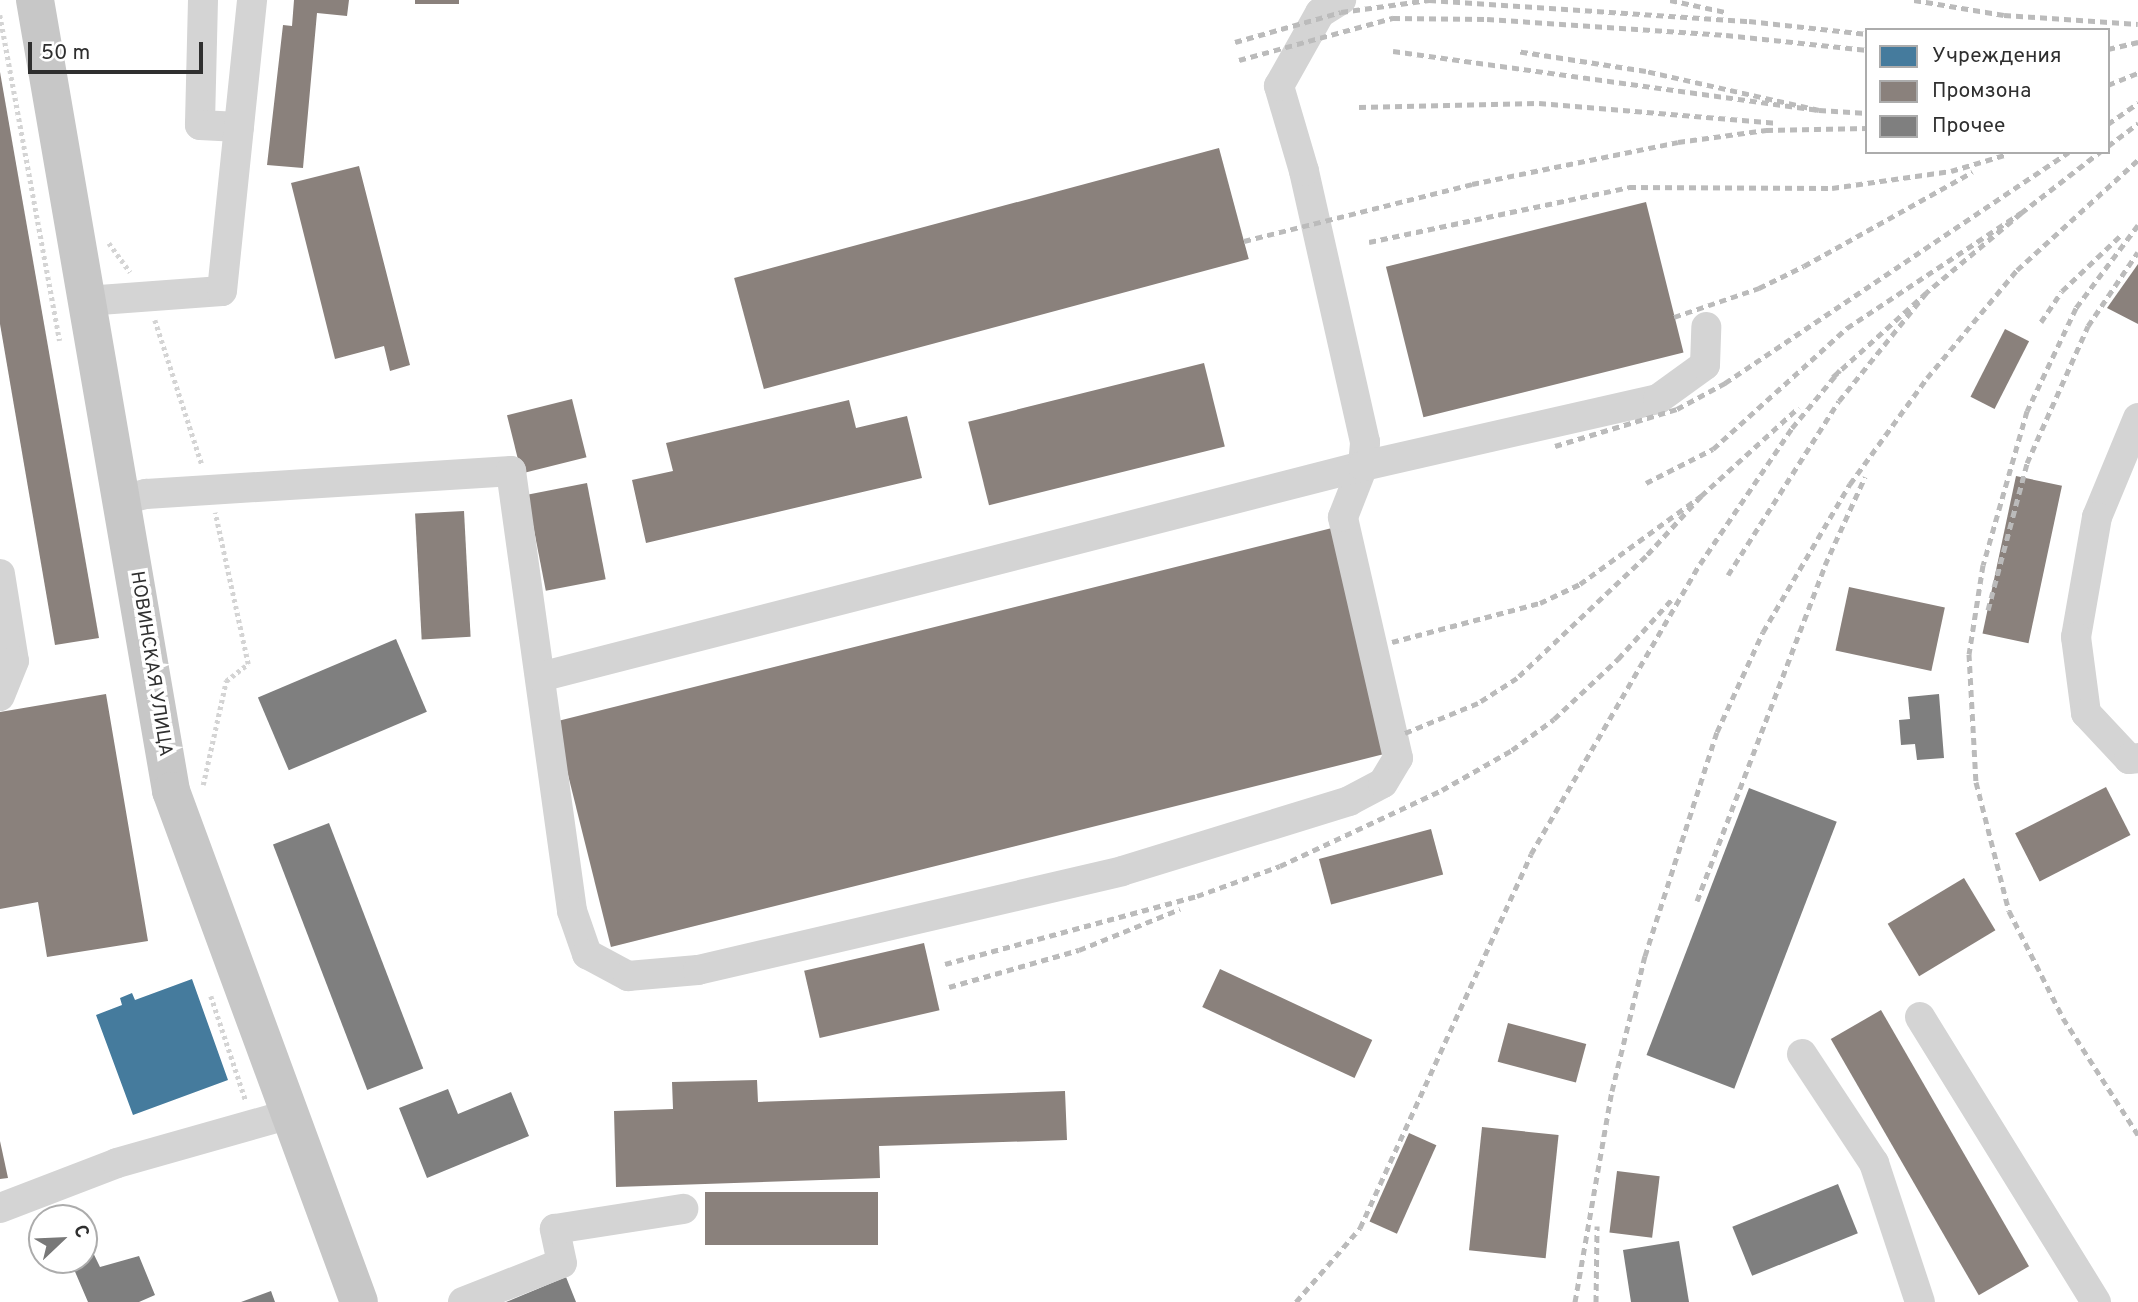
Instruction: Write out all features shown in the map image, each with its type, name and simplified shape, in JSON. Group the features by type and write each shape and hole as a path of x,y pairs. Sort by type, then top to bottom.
{"main road":[{"name":"НОВИНСКАЯ УЛИЦА","path":"35,0 171,791 287,1115 359,1302"}],"street":[{"path":"203,0 200,125 239,127"},
{"path":"86,301 222,291 252,0"},
{"path":"123,500 146,494 511,471 572,911 587,954 628,976 698,970 1122,871 1349,801 1383,783 1398,758 1343,517 1363,466 1366,442 1304,172 1279,86 1320,13 1341,0"},
{"path":"540,677 1363,466 1658,399 1705,365 1706,327"},
{"path":"2138,418 2097,517 2076,637 2086,713 2129,759 2138,758"},
{"path":"0,574 14,661 0,696"},
{"path":"1920,1017 2096,1302"},
{"path":"1802,1054 1874,1163 1920,1302"},
{"path":"0,1208 117,1163 287,1115"},
{"path":"463,1302 562,1263 555,1229 683,1209"}],"building: Учреждения":[{"path":"192,979 228,1080 133,1115 96,1015 122,1005 120,998 132,993 135,1000"}],"building: Промзона":[{"path":"294,0 349,0 347,16 317,13 303,168 267,165 283,25 292,26"},
{"path":"415,0 459,0 459,4 415,4"},
{"path":"0,72 99,638 55,645 0,324"},
{"path":"1219,148 1249,259 764,389 734,278"},
{"path":"359,166 410,365 390,371 384,346 335,359 291,183"},
{"path":"1646,202 1683,352 1423,417 1386,267"},
{"path":"2138,264 2138,324 2107,308"},
{"path":"2005,329 2029,341 1995,409 1970,397"},
{"path":"1204,363 1225,446 989,505 968,422"},
{"path":"572,399 587,457 522,473 507,415"},
{"path":"849,400 856,428 907,416 922,478 646,543 632,480 673,471 666,443"},
{"path":"2016,476 2062,486 2028,643 1983,633"},
{"path":"587,483 606,579 546,591 527,495"},
{"path":"464,511 471,637 422,639 415,514"},
{"path":"1332,528 1388,753 611,947 555,722"},
{"path":"1849,587 1945,607 1931,671 1835,651"},
{"path":"106,694 148,941 47,957 38,902 0,909 0,712"},
{"path":"2106,787 2131,835 2040,881 2015,833"},
{"path":"1431,829 1443,874 1331,904 1319,859"},
{"path":"1964,878 1995,930 1919,976 1888,924"},
{"path":"924,943 940,1010 820,1038 804,971"},
{"path":"1220,969 1372,1040 1355,1078 1202,1007"},
{"path":"1881,1010 2029,1266 1979,1295 1831,1039"},
{"path":"1508,1023 1586,1044 1576,1083 1498,1062"},
{"path":"757,1080 758,1102 1065,1091 1067,1140 879,1146 880,1178 616,1187 614,1111 673,1109 672,1082"},
{"path":"1482,1127 1559,1135 1546,1258 1469,1250"},
{"path":"1409,1133 1436,1145 1397,1234 1370,1222"},
{"path":"0,1141 8,1178 0,1179"},
{"path":"1617,1171 1660,1176 1652,1238 1609,1233"},
{"path":"705,1192 878,1192 878,1245 705,1245"}],"building: Прочее":[{"path":"396,639 427,712 289,770 258,698"},
{"path":"1939,694 1944,758 1917,760 1915,744 1901,745 1899,720 1910,719 1908,697"},
{"path":"1749,788 1837,822 1734,1089 1647,1055"},
{"path":"329,823 423,1069 367,1090 273,845"},
{"path":"448,1089 458,1114 511,1092 529,1136 427,1178 399,1108"},
{"path":"1838,1184 1858,1233 1752,1276 1732,1227"},
{"path":"1679,1241 1689,1302 1631,1302 1623,1250"},
{"path":"139,1256 155,1295 139,1302 88,1302 76,1274 98,1274 98,1263 100,1267"},
{"path":"566,1277 576,1302 506,1302"},
{"path":"271,1291 275,1302 241,1302"}],"railway":[{"path":"1235,42 1341,12 1429,0 1749,21 1865,34"},
{"path":"1670,0 1725,12"},
{"path":"1914,0 2004,15 2138,24"},
{"path":"1239,60 1393,18 1487,19 1726,35 1865,50"},
{"path":"2110,49 2138,42"},
{"path":"1393,51 1819,110 1646,71 1517,51"},
{"path":"2110,84 2138,73"},
{"path":"1359,107 1539,103 1775,123"},
{"path":"2110,123 2138,103"},
{"path":"1819,110 1865,113"},
{"path":"2110,144 2138,123"},
{"path":"1244,241 1472,184 1678,142 1766,130 1865,128"},
{"path":"1369,242 1629,187 1832,188 1951,171 2008,154"},
{"path":"1555,446 1677,409 1725,383 2066,154"},
{"path":"2021,213 2097,154"},
{"path":"1575,1302 1612,1091 1645,956 1717,732 1763,632 1850,484 1927,378 2017,270 2138,160"},
{"path":"1674,317 1759,288 1804,266 1972,172"},
{"path":"1646,483 1713,449 1847,328 2021,213 1927,292"},
{"path":"2138,225 2076,308 2027,411 1983,565 1969,654 1976,782 2009,911 2063,1018 2138,1135"},
{"path":"2041,322 2062,291 2121,235"},
{"path":"1988,610 2027,463 2088,326 2138,252"},
{"path":"1728,575 1839,401 1927,292 1833,377"},
{"path":"1296,1302 1360,1228 1531,854 1700,564 1792,428 1840,370"},
{"path":"1701,496 1799,407"},
{"path":"1697,901 1825,565 1865,477"},
{"path":"1392,642 1540,603 1580,584 1701,496 1646,556 1517,678 1478,703 1405,733"},
{"path":"945,964 1197,896 1280,866 1442,790 1512,750 1554,719 1618,659 1672,599"},
{"path":"949,987 1079,950 1180,909"},
{"path":"1596,1302 1597,1226"}]}
